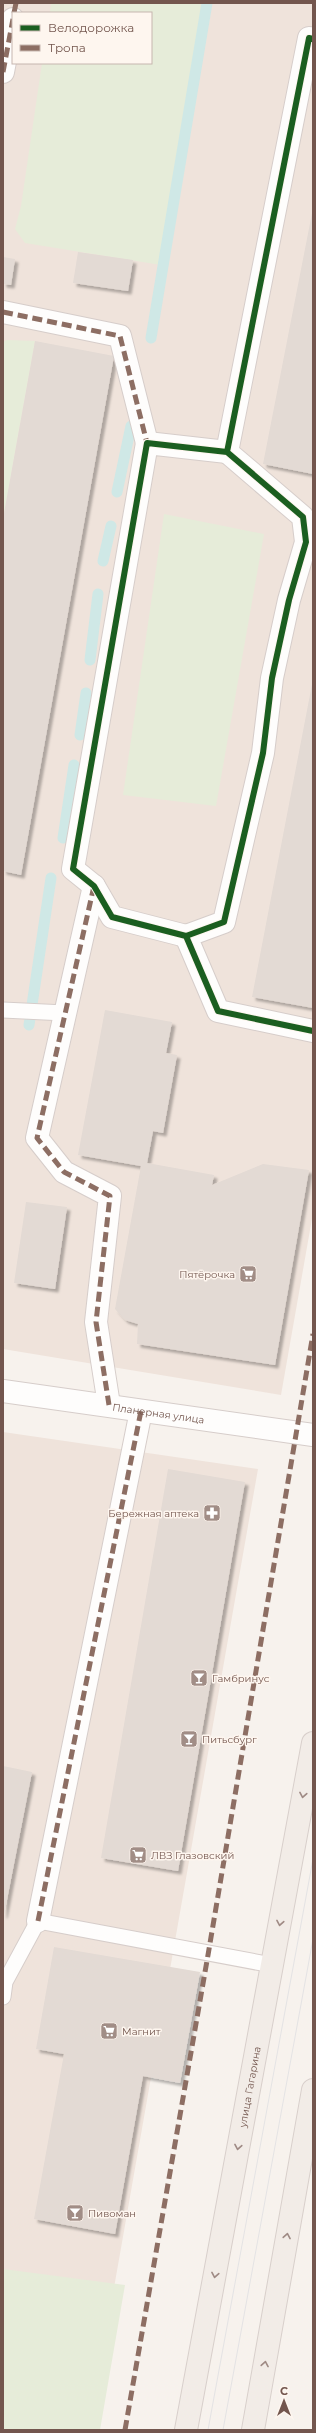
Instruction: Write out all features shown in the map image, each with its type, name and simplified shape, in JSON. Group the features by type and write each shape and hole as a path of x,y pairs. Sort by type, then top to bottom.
{"main road":[{"name":"улица Гагарина","path":"186,2430 313,1743"},
{"path":"253,2430 313,2090"}],"street":[{"path":"3,72 12,24"},
{"path":"227,452 309,38 313,39"},
{"path":"3,312 120,336 146,443 73,869 94,886 112,917 186,936 224,922 263,753 272,678 289,600 306,542 303,517 227,452 146,443"},
{"path":"94,886 37,1138 64,1172 110,1196 96,1322 109,1405"},
{"path":"186,936 218,1012 313,1031"},
{"name":"Планерная улица","path":"3,1391 109,1405 313,1436"},
{"path":"38,1921 141,1411"}],"lane":[{"path":"3,1010 65,1013"},
{"path":"3,1997 5,1982 38,1921 208,1955 272,1965"}],"shaded area":[{"path":"3,3 313,3 313,1213 281,1395 3,1349"},
{"path":"3,1432 258,1469 89,2430 3,2430"}],"green space":[{"path":"51,3 200,3 204,9 161,265 25,243 15,229 21,206 42,64 152,64 152,12 50,12"},
{"path":"7,340 35,341 3,519 3,342"},
{"path":"164,514 264,534 216,806 123,795"},
{"path":"3,2269 125,2285 100,2430 3,2430"}],"building":[{"path":"313,208 313,474 263,464"},
{"path":"78,252 133,260 128,291 73,283"},
{"path":"3,257 15,259 11,285 3,284"},
{"path":"35,341 114,356 21,875 3,871 3,519"},
{"path":"313,679 313,1008 252,997"},
{"path":"105,1010 172,1022 166,1053 177,1055 163,1133 153,1131 147,1163 214,1175 212,1185 263,1164 309,1170 275,1365 137,1344 138,1324 125,1320 115,1309 141,1166 78,1155"},
{"path":"26,1202 67,1207 55,1289 14,1283"},
{"path":"168,1469 245,1482 178,1871 101,1858"},
{"path":"3,1766 32,1772 4,1915 3,1915"},
{"path":"54,1947 200,1972 180,2083 143,2076 115,2234 34,2219 64,2054 36,2049"}],"waterway":[{"path":"151,338 207,3"},
{"path":"117,492 131,426"},
{"path":"103,561 111,526"},
{"path":"90,660 98,594"},
{"path":"80,735 86,693"},
{"path":"63,838 74,765"},
{"path":"29,1025 51,878"}],"tram line":[{"path":"208,2430 313,1859"},
{"path":"223,2430 313,1939"}],"marked path":[{"path":"14,12 16,3"},
{"path":"3,72 12,24"},
{"path":"3,312 120,336 147,443"},
{"path":"94,886 37,1138 64,1172 110,1196 96,1322 109,1405"},
{"path":"125,2430 208,1955 313,1334"},
{"path":"38,1921 141,1411"}],"cycle path":[{"path":"313,39 309,38 227,452 303,517 306,542 289,600 272,678 263,753 224,922 186,936 218,1011 313,1031"},
{"path":"186,936 112,917 94,886 73,869 147,443 227,452"}],"place":[{"name":"Пятёрочка","path":"248,1274"},
{"name":"Бережная аптека","path":"212,1513"},
{"name":"Гамбринус","path":"199,1678"},
{"name":"Питьсбург","path":"189,1739"},
{"name":"ЛВЗ Глазовский","path":"138,1855"},
{"name":"Магнит","path":"109,2031"},
{"name":"Пивоман","path":"75,2213"}]}
